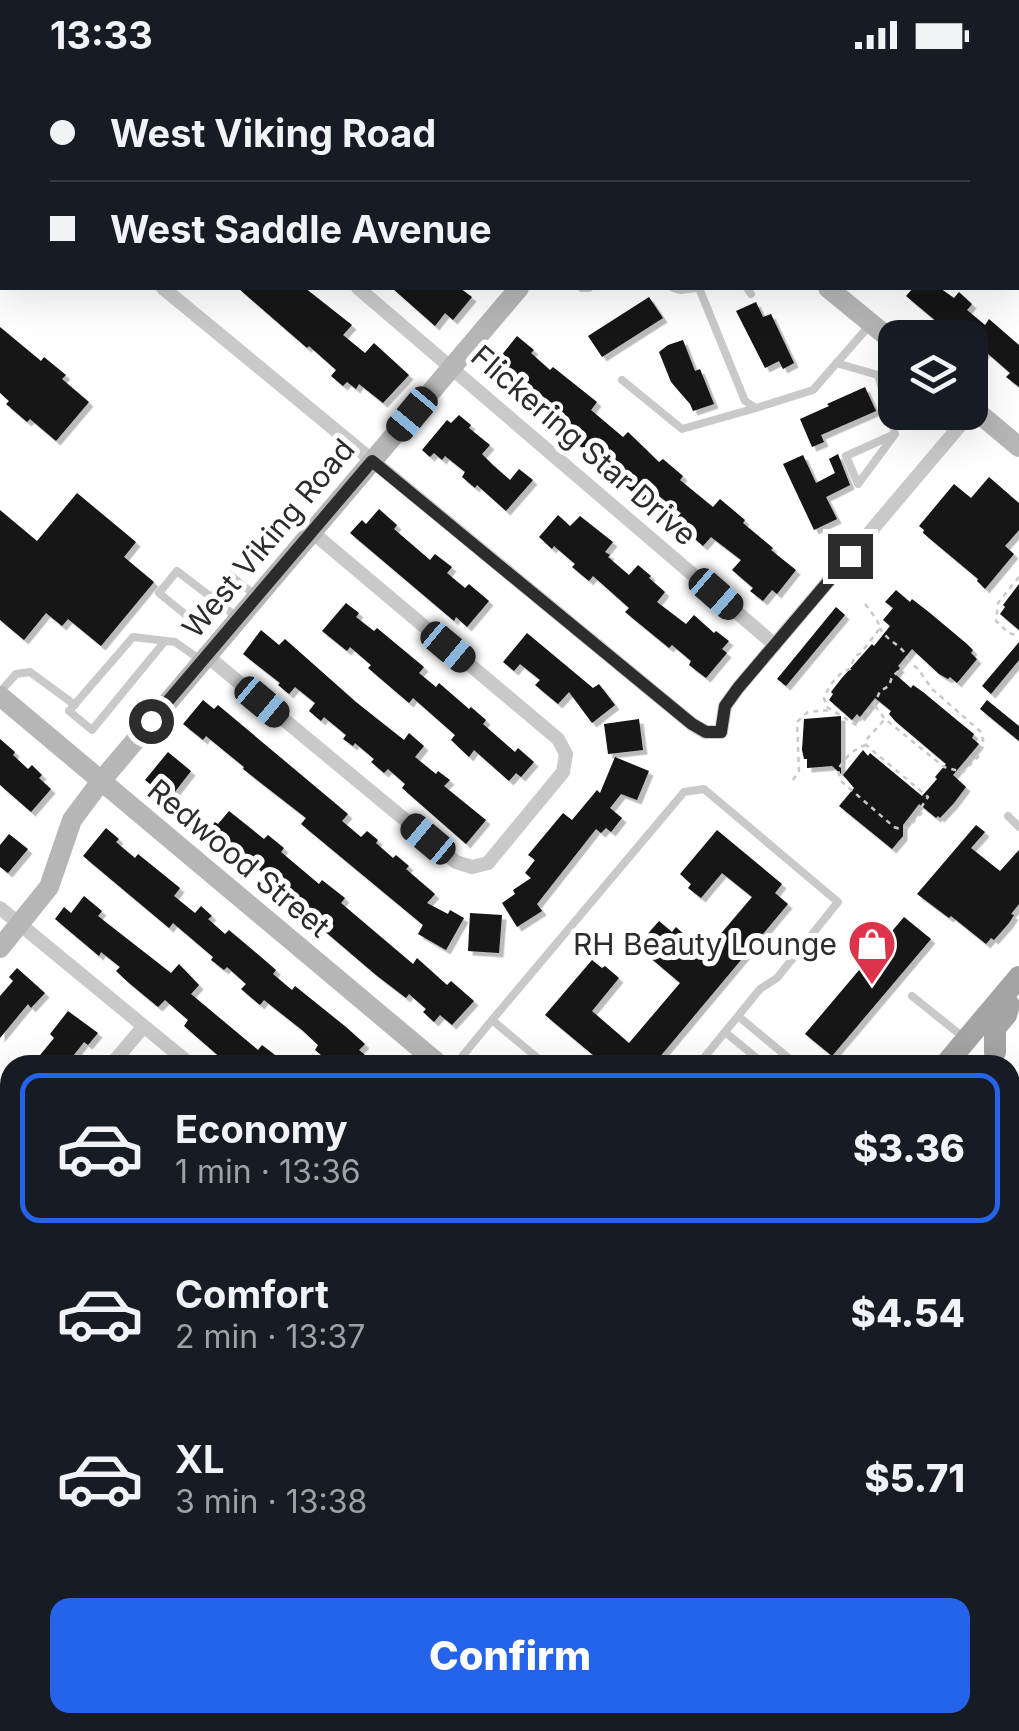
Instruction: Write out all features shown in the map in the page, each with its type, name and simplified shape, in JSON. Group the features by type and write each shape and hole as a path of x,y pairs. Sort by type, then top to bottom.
{"main road":[{"path":"953,1055 1012,985"},
{"path":"990,1055 995,1028 1009,1006 1012,985"},
{"path":"992,1055 1019,1022"}],"street":[{"path":"165,290 706,732 721,732 725,706 954,430"},
{"name":"Flickering Star Drive","path":"360,290 774,645"},
{"name":"West Viking Road","path":"0,948 49,887 72,820 100,780 517,290"},
{"path":"830,290 878,329"},
{"path":"988,421 1019,447"},
{"path":"204,658 456,862 472,867 488,864 563,772 566,754 558,739 312,532"},
{"name":"Redwood Street","path":"0,694 428,1055"},
{"path":"0,908 179,1055"},
{"path":"119,1055 144,1026"}],"lane":[{"path":"700,290 745,401 756,408"},
{"path":"622,380 682,429 814,390 871,323"},
{"path":"836,363 878,375 895,434"},
{"path":"895,434 886,446 858,484 846,456 895,434"},
{"path":"239,618 211,597 177,571 158,593 192,620 211,597 230,575 256,597"},
{"path":"166,641 92,730 70,711 132,637 175,642 204,658"},
{"path":"0,694 16,674 30,672 75,705"},
{"path":"463,1055 684,792 704,789 838,902 777,978 760,989 706,1055"},
{"path":"912,996 966,1040"},
{"path":"738,1016 786,1055"},
{"path":"492,1020 534,1055"},
{"path":"725,1032 753,1055"}],"path":[{"path":"1019,577 998,604 996,620 1019,636"},
{"path":"865,604 886,638 899,645 930,687 981,732 983,749 963,772 952,771 884,719 874,706"},
{"path":"880,628 855,656 850,669 843,671 828,690 824,704 856,725 909,661"},
{"path":"998,635 1003,628"},
{"path":"793,780 799,771 797,722 808,712 830,710"},
{"path":"866,744 840,765 840,781 894,827 908,829 923,812 928,797 864,741 884,719"}],"building":[{"path":"240,290 308,290 352,325 343,335 365,353 374,343 409,375 383,403 359,384 356,389 347,382 343,386 331,376 336,370"},
{"path":"394,290 463,290 472,297 453,320 445,313 435,326"},
{"path":"911,290 943,290 954,298 959,292 972,304 967,310 979,320 935,320 906,296"},
{"path":"649,297 663,318 602,357 588,336"},
{"path":"756,302 763,317 771,314 794,363 783,369 779,361 765,368 736,311"},
{"path":"989,319 1019,345 1019,387 1006,377 1010,373 988,354"},
{"path":"0,327 41,361 44,357 66,375 62,379 89,402 56,441 6,404 9,401 0,393"},
{"path":"517,336 550,370 553,367 597,402 591,410 623,437 628,432 659,462 663,459 683,476 680,480 713,507 720,499 796,570 777,594 772,590 763,601 750,591 753,588 732,570 741,560 711,537 703,546 687,532 685,535 672,524 681,513 659,496 653,494 645,503 613,475 622,465 592,442 585,450 571,439 557,424 565,414 535,390 528,399 508,382 505,385 492,375 500,366 496,362"},
{"path":"683,340 714,404 693,411 671,382 659,352"},
{"path":"865,387 876,411 821,435 824,442 812,447 800,419"},
{"path":"459,415 490,445 482,454 510,480 519,469 533,480 506,511 462,477 465,472 445,456 442,460 434,453 430,457 422,450 447,420 451,423"},
{"path":"838,454 850,485 826,497 837,519 814,530 783,464 803,455 816,483 835,473 829,459"},
{"path":"989,477 1019,503 1019,530 1005,546 1014,554 985,589 919,526 954,484 971,498"},
{"path":"77,493 136,542 124,557 154,582 101,646 68,619 62,626 46,613 24,640 0,620 0,510 37,541"},
{"path":"379,509 397,525 394,529 430,560 435,554 452,567 447,573 465,588 469,584 489,601 467,627 456,617 454,621 350,533 362,520 366,524"},
{"path":"558,515 570,526 580,516 613,542 605,552 629,575 638,565 651,576 665,592 657,602 686,624 694,615 729,641 722,649 727,653 706,678 672,645 669,648 625,612 629,608 593,576 589,581 572,567 575,564 539,537"},
{"path":"1019,584 1019,630 1000,614"},
{"path":"896,590 967,644 977,659 957,683 939,674 912,649 895,674 974,734 972,738 979,744 953,775 966,787 954,803 940,818 919,804 892,849 839,806 854,788 843,775 863,750 922,796 946,764 895,721 891,711 875,698 860,717 857,714 852,720 829,700 841,679 890,626 883,620 893,608 885,602"},
{"path":"346,603 359,613 356,617 374,631 377,628 424,667 419,673 471,707 486,720 483,724 515,752 518,748 534,762 521,777 516,773 509,781 474,750 469,757 451,740 455,735 413,698 409,703 350,647 347,651 322,631"},
{"path":"836,607 845,615 786,686 777,679"},
{"path":"261,630 279,645 285,639 404,740 409,733 424,746 415,757 450,780 444,786 486,820 466,844 402,788 405,784 388,769 384,773 355,743 353,746 343,739 346,735 324,717 321,721 309,711 315,703 295,687 289,694 243,654"},
{"path":"527,633 593,688 599,684 615,705 592,723 569,692 558,704 535,685 540,680 520,664 514,671 503,662"},
{"path":"1019,642 1019,660 991,694 982,686"},
{"path":"203,700 214,709 218,705 348,814 342,821 361,837 367,831 393,858 396,855 409,866 406,869 435,894 427,903 464,918 446,950 418,934 423,925 301,824 306,818 206,736 203,740 183,724"},
{"path":"987,700 1019,726 1019,741 980,709"},
{"path":"841,716 841,774 832,766 807,768 802,750 804,719"},
{"path":"639,719 643,750 608,754 604,724"},
{"path":"0,739 28,769 32,765 51,789 31,812 0,785"},
{"path":"168,752 191,771 174,793 161,783 156,789 145,780"},
{"path":"615,757 649,771 637,800 621,794 610,808 622,818 611,832 596,829 537,904 542,911 517,927 502,903 531,878 525,873 535,860 528,855 563,813 572,820 597,790 600,793"},
{"path":"229,811 264,839 268,835 284,848 281,852 319,884 322,880 345,898 341,903 413,964 417,958 447,985 451,981 474,1001 452,1025 440,1015 434,1022 409,994 406,998 376,975 267,882 270,879 252,863 249,867 206,832"},
{"path":"976,825 985,832 971,848 1000,871 1019,850 1019,904 1009,923 986,944 917,894"},
{"path":"106,828 135,858 138,854 180,888 174,896 195,913 201,906 212,916 208,919 225,934 229,930 261,957 292,990 295,986 346,1027 365,1044 359,1050 365,1055 321,1055 315,1050 318,1045 302,1030 264,1000 260,1005 241,989 246,984 227,967 224,970 211,960 213,957 173,923 169,928 83,856"},
{"path":"717,830 782,884 775,893 788,904 661,1055 593,1055 545,1015 592,960 619,978 592,1011 629,1043 680,983 634,944 641,935 644,938 659,921 672,932 676,927 688,938 684,942 701,957 752,897 722,873 701,898 688,888 691,884 680,874"},
{"path":"9,834 28,849 8,873 0,867 0,845"},
{"path":"84,896 102,911 98,916 171,973 179,964 199,985 191,994 258,1050 262,1045 275,1055 217,1055 184,1026 188,1020 165,1000 158,1007 116,971 120,967 101,952 99,956 55,919 64,907 71,913"},
{"path":"470,913 502,915 499,953 468,951"},
{"path":"904,917 931,939 833,1055 805,1034"},
{"path":"17,968 45,993 31,1008 28,1004 0,1038 0,996 13,981 9,977"},
{"path":"68,1011 98,1033 74,1055 40,1055 54,1038 50,1034"}],"place":[{"name":"RH Beauty Lounge","path":"872,986"}],"route":[{"path":"151,721 372,461 706,732 721,732 725,706 738,688 850,556"}]}
